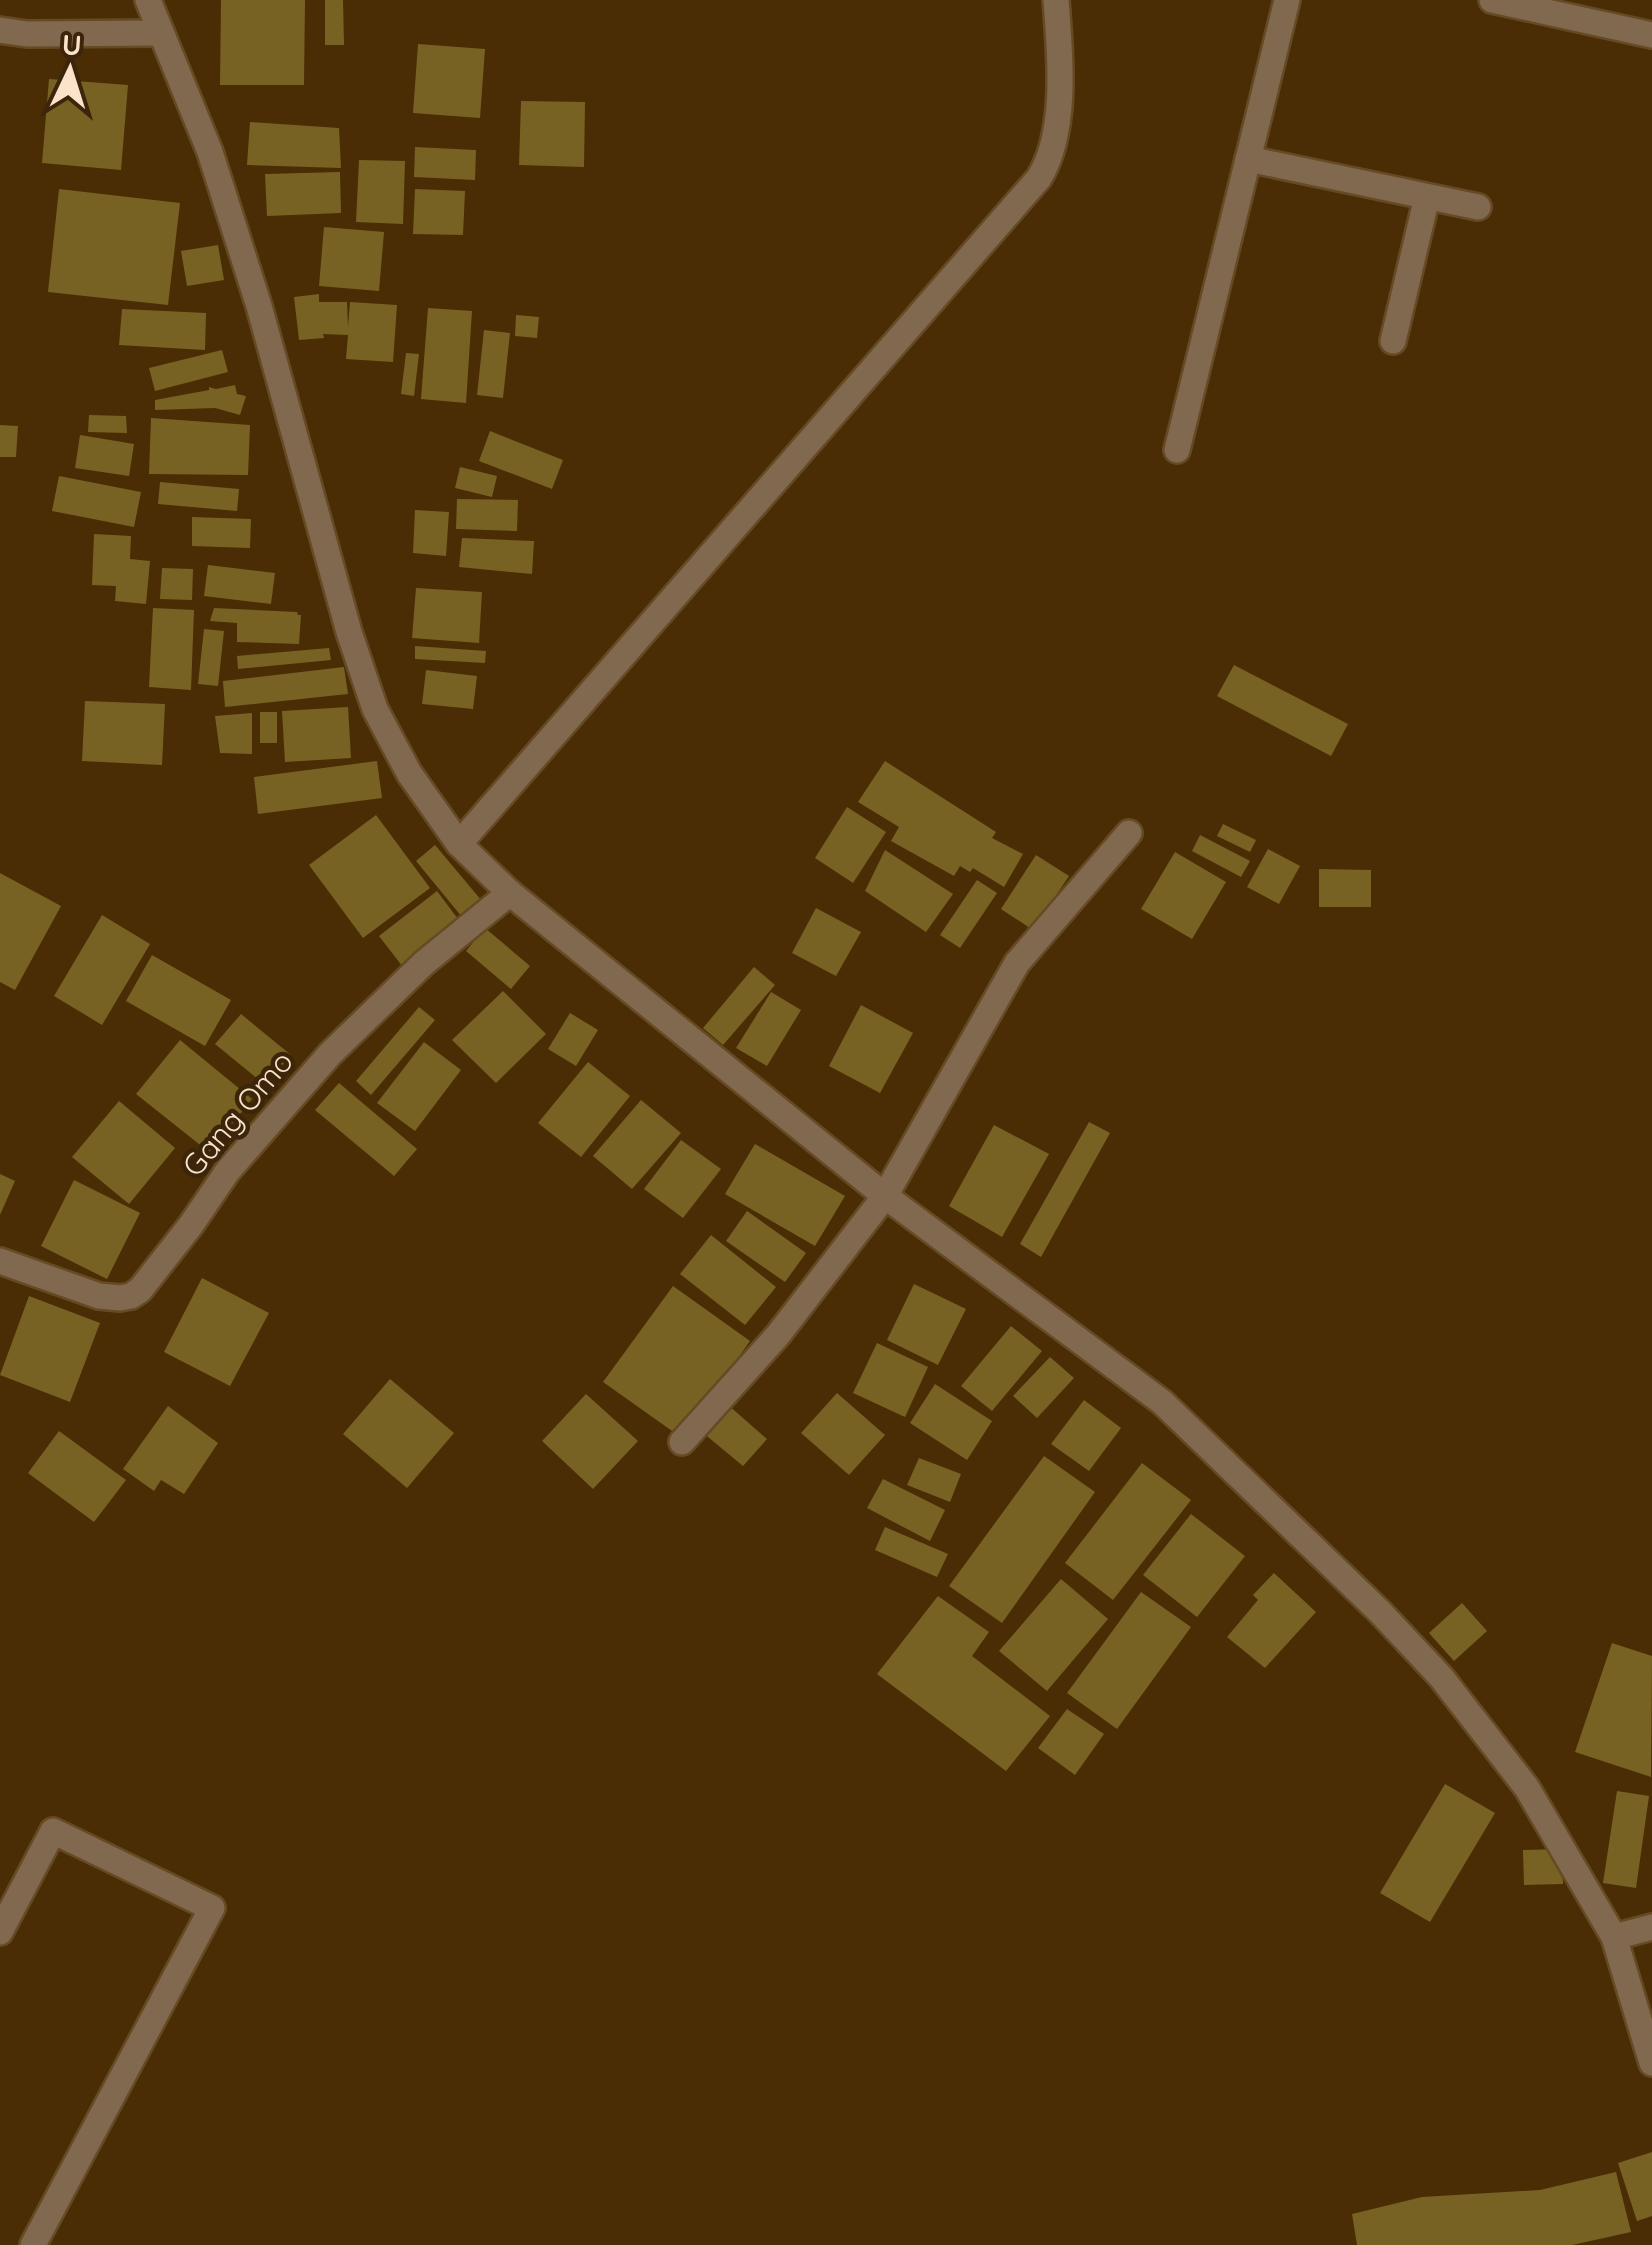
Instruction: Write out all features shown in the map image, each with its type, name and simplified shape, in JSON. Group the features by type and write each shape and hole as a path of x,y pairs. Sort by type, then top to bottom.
{"street":[{"path":"148,0 221,186 374,709 408,773 458,844 510,893 884,1196 1162,1402 1380,1612 1441,1677 1527,1788 1614,1937 1652,2063"},
{"path":"458,844 1039,178 1048,165 1059,120 1056,11 1080,0"},
{"path":"1177,450 1287,0"},
{"path":"1492,0 1652,35"},
{"path":"0,30 27,34 161,33"},
{"path":"1248,160 1478,208"},
{"path":"1393,341 1428,196"},
{"path":"682,1442 778,1335 884,1196 1017,963 1129,833"},
{"name":"Gang Omo","path":"0,1261 99,1296 120,1298 140,1290 228,1172 330,1054 424,963 510,893"},
{"path":"0,1932 53,1831 212,1908 34,2245"},
{"path":"1614,1937 1652,1928"}],"building":[{"path":"221,0 305,0 304,85 220,85"},
{"path":"325,0 343,0 344,45 325,45"},
{"path":"418,44 485,49 480,118 413,113"},
{"path":"49,79 128,85 121,170 42,163"},
{"path":"521,101 585,102 584,167 519,165"},
{"path":"250,122 339,128 341,168 247,165"},
{"path":"415,147 476,150 475,180 414,177"},
{"path":"359,160 405,161 403,224 356,222"},
{"path":"340,172 341,213 267,216 265,174"},
{"path":"59,189 180,203 168,305 48,292"},
{"path":"415,189 465,191 463,235 413,234"},
{"path":"324,227 384,232 379,291 319,286"},
{"path":"218,245 224,280 187,286 181,251"},
{"path":"319,294 319,302 347,302 348,327 350,302 397,305 393,362 346,359 348,335 323,334 324,338 299,340 294,297"},
{"path":"428,308 472,311 466,403 421,399"},
{"path":"122,309 206,313 205,350 119,345"},
{"path":"516,315 539,317 537,338 515,336"},
{"path":"484,330 510,333 503,398 477,395"},
{"path":"222,350 228,372 155,391 149,368"},
{"path":"406,353 419,354 414,396 401,394"},
{"path":"235,385 237,394 246,396 240,415 215,408 155,410 155,400"},
{"path":"89,415 126,416 127,433 88,432"},
{"path":"151,418 250,425 248,475 149,474"},
{"path":"0,425 18,426 16,457 0,457"},
{"path":"490,431 563,460 552,489 479,461"},
{"path":"80,435 134,444 129,476 75,468"},
{"path":"460,467 497,476 492,497 455,488"},
{"path":"59,476 141,492 134,527 52,511"},
{"path":"160,482 239,489 237,511 158,504"},
{"path":"457,499 518,500 517,531 456,529"},
{"path":"415,510 449,512 446,556 413,553"},
{"path":"192,517 251,519 250,548 192,546"},
{"path":"94,534 131,536 130,559 150,561 146,604 115,601 116,586 92,585"},
{"path":"462,538 534,541 532,574 459,567"},
{"path":"208,565 275,573 271,604 204,596"},
{"path":"162,568 193,569 192,600 160,599"},
{"path":"416,588 482,592 479,643 412,638"},
{"path":"153,608 194,610 191,690 149,687"},
{"path":"214,608 297,612 301,615 299,644 237,642 237,623 210,621"},
{"path":"204,629 224,631 218,686 198,684"},
{"path":"415,646 486,651 485,663 415,659"},
{"path":"329,648 331,660 238,669 237,656"},
{"path":"1234,665 1348,724 1331,756 1217,696"},
{"path":"344,667 348,694 225,707 223,681"},
{"path":"426,670 477,676 473,709 422,704"},
{"path":"85,701 165,704 162,765 82,761"},
{"path":"348,707 351,758 285,762 282,711"},
{"path":"260,712 277,712 277,743 260,743"},
{"path":"252,713 252,754 220,753 215,716"},
{"path":"377,761 382,798 258,814 254,777"},
{"path":"885,761 996,832 992,838 1023,854 1004,887 973,868 970,872 960,866 954,876 891,841 899,827 858,802"},
{"path":"847,807 886,832 853,883 815,858"},
{"path":"376,815 430,888 363,938 309,865"},
{"path":"1223,824 1256,840 1250,852 1217,836"},
{"path":"1200,835 1250,861 1241,877 1192,851"},
{"path":"435,845 487,907 467,923 416,861"},
{"path":"1268,849 1300,866 1279,904 1247,887"},
{"path":"885,850 953,894 926,932 865,891"},
{"path":"1175,852 1226,882 1192,939 1141,909"},
{"path":"1036,855 1069,876 1033,930 1001,909"},
{"path":"1319,869 1371,870 1371,907 1319,907"},
{"path":"0,873 61,906 15,990 0,982"},
{"path":"977,880 997,893 960,948 940,935"},
{"path":"437,891 464,927 406,971 379,936"},
{"path":"816,908 861,932 836,976 792,953"},
{"path":"102,915 150,944 102,1025 54,996"},
{"path":"485,928 530,966 511,989 466,951"},
{"path":"152,955 231,1000 205,1046 126,1001"},
{"path":"754,967 775,985 723,1045 703,1028"},
{"path":"503,991 546,1034 496,1083 452,1040"},
{"path":"771,992 801,1010 767,1066 736,1048"},
{"path":"861,1005 913,1033 880,1093 829,1066"},
{"path":"419,1007 435,1020 371,1095 356,1081"},
{"path":"570,1013 598,1030 576,1066 548,1049"},
{"path":"241,1014 291,1055 265,1085 215,1044"},
{"path":"180,1040 252,1099 209,1152 136,1094"},
{"path":"424,1042 461,1070 415,1131 377,1103"},
{"path":"588,1062 630,1096 581,1157 538,1123"},
{"path":"339,1083 417,1149 394,1176 315,1110"},
{"path":"641,1100 681,1133 632,1189 593,1156"},
{"path":"119,1101 175,1148 129,1204 72,1157"},
{"path":"1089,1122 1110,1133 1041,1257 1020,1244"},
{"path":"994,1125 1049,1154 1002,1237 949,1206"},
{"path":"681,1140 721,1169 683,1218 644,1189"},
{"path":"755,1144 845,1196 815,1246 725,1194"},
{"path":"0,1174 15,1181 0,1215"},
{"path":"74,1180 140,1213 107,1279 41,1246"},
{"path":"747,1211 806,1253 785,1282 726,1241"},
{"path":"711,1235 776,1287 745,1325 680,1274"},
{"path":"202,1278 269,1313 230,1386 164,1352"},
{"path":"914,1284 966,1309 938,1365 887,1340"},
{"path":"673,1286 750,1341 682,1438 603,1382"},
{"path":"29,1296 100,1323 70,1402 0,1375"},
{"path":"1011,1326 1042,1351 992,1411 961,1386"},
{"path":"877,1343 928,1367 905,1417 853,1393"},
{"path":"1050,1357 1074,1378 1037,1418 1013,1396"},
{"path":"390,1379 454,1433 407,1488 343,1434"},
{"path":"935,1384 992,1421 967,1460 910,1423"},
{"path":"837,1393 885,1435 849,1475 801,1433"},
{"path":"586,1394 638,1441 593,1489 542,1441"},
{"path":"1084,1400 1121,1428 1089,1471 1051,1444"},
{"path":"727,1404 767,1439 743,1466 702,1432"},
{"path":"168,1406 218,1443 184,1494 161,1480 154,1491 123,1469"},
{"path":"59,1431 126,1480 94,1522 28,1473"},
{"path":"1044,1456 1095,1492 1002,1623 949,1586"},
{"path":"919,1458 961,1474 950,1502 907,1485"},
{"path":"1142,1463 1191,1500 1113,1600 1065,1563"},
{"path":"883,1479 945,1510 930,1541 867,1508"},
{"path":"1191,1514 1245,1556 1197,1617 1143,1575"},
{"path":"885,1527 948,1554 937,1577 875,1550"},
{"path":"1274,1573 1316,1612 1265,1668 1227,1637 1258,1600 1253,1595"},
{"path":"1061,1579 1108,1619 1047,1691 999,1651"},
{"path":"1141,1592 1191,1627 1117,1729 1067,1693"},
{"path":"938,1596 989,1632 972,1656 1050,1716 1006,1771 877,1674"},
{"path":"1462,1603 1487,1631 1454,1661 1429,1633"},
{"path":"1612,1643 1652,1656 1651,1777 1575,1752"},
{"path":"1067,1709 1104,1734 1075,1775 1038,1748"},
{"path":"1445,1784 1495,1813 1430,1922 1380,1893"},
{"path":"1617,1791 1649,1796 1636,1888 1603,1883"},
{"path":"1562,1849 1563,1884 1524,1885 1523,1850"},
{"path":"1652,2152 1652,2216 1637,2221 1618,2163"},
{"path":"1616,2172 1631,2232 1572,2245 1357,2245 1352,2214 1422,2197 1540,2190"}]}
